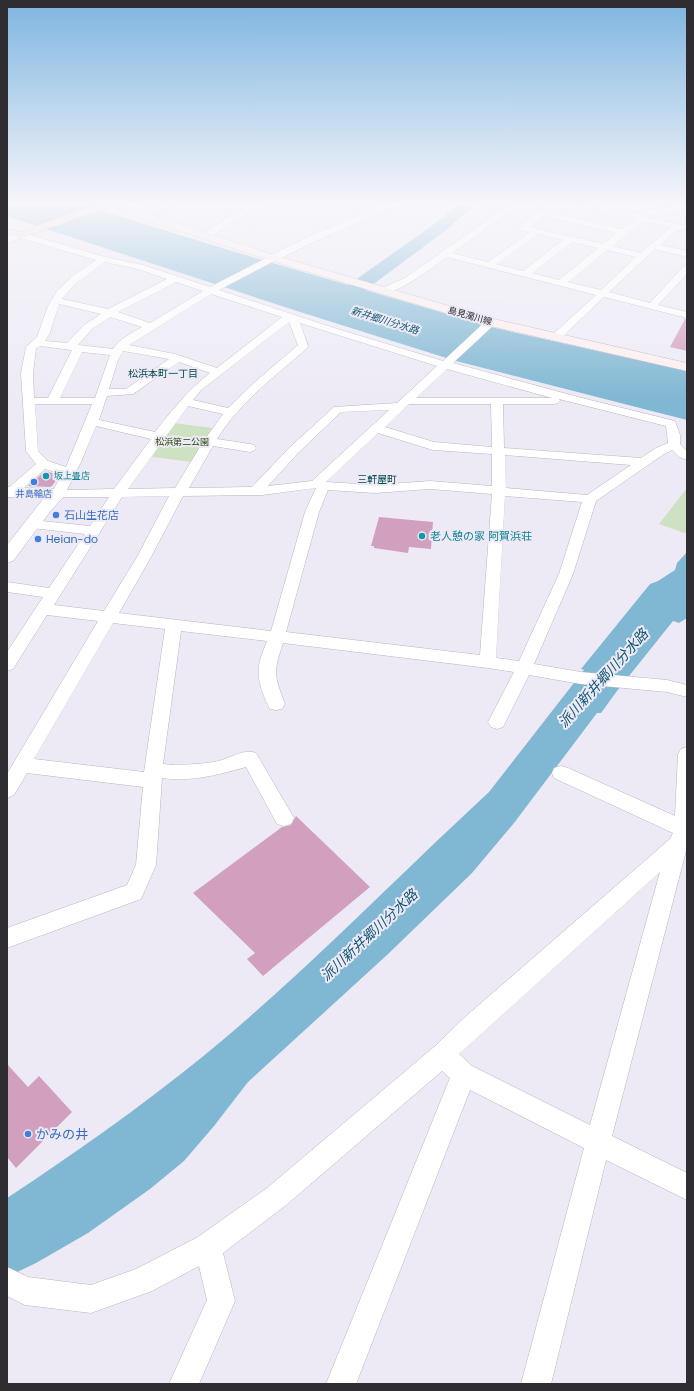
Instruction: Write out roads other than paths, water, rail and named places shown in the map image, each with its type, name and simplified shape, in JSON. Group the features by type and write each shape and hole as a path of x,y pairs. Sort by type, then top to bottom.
{"main road":[{"name":"島見濁川線","path":"310,269 488,324 556,337 687,367"}],"street":[{"path":"70,472 59,471 44,464 36,458 32,451 27,374 31,347 42,340 56,301 72,280 88,269"},
{"path":"146,269 327,329 578,401 671,424 674,434 674,445 687,456"},
{"path":"7,556 58,494 70,472 92,422 118,350 131,338 150,326 210,290 252,269"},
{"path":"383,291 408,280 424,269"},
{"path":"507,269 687,315"},
{"path":"525,274 532,269"},
{"path":"561,283 578,269"},
{"path":"556,337 629,269"},
{"path":"652,306 686,269"},
{"path":"53,400 74,347 88,327 109,313 177,278"},
{"path":"56,301 94,308 150,326"},
{"path":"291,317 301,338 303,346"},
{"path":"7,665 12,648 43,609 119,492 185,402 197,388 291,317"},
{"path":"276,704 268,679 268,665 320,485 376,428 488,324"},
{"path":"7,790 144,557 173,500 180,492 209,442 222,423 246,397 303,346 327,329"},
{"path":"39,343 118,350 178,358 219,372"},
{"path":"30,402 100,397 129,392 178,358"},
{"path":"256,491 294,450 338,409 403,403 497,400 578,401"},
{"path":"488,662 499,490 497,400"},
{"path":"185,402 232,412"},
{"path":"92,422 159,437"},
{"path":"376,428 433,446 644,462"},
{"path":"209,442 250,448"},
{"path":"497,722 524,668 566,574 590,499 644,462 674,445"},
{"path":"9,492 44,464"},
{"path":"9,492 58,494 256,491 320,485 375,489 430,485 590,499"},
{"path":"32,524 94,531"},
{"path":"7,586 53,594"},
{"path":"43,609 488,662 581,678 666,686 687,691"},
{"path":"7,938 134,892 146,865 153,776 174,624"},
{"path":"536,1384 598,1142 683,834 687,754"},
{"path":"21,765 153,776 215,769 250,758 284,818"},
{"path":"561,773 683,834"},
{"path":"16,1286 91,1299 142,1281 208,1247 276,1197 442,1055 683,834"},
{"path":"442,1055 464,1074 687,1187"},
{"path":"341,1384 464,1074"},
{"path":"184,1384 221,1301 208,1247"}],"water":[{"name":"新井郷川分水路","path":"169,269 293,269 495,328 687,371 687,420 456,361"},
{"name":"派川新井郷川分水路","path":"687,552 687,618 679,623 673,621 601,713 597,713 514,823 472,873 387,955 248,1082 214,1126 184,1161 150,1189 88,1233 36,1263 7,1277 7,1198 57,1165 178,1077 234,1030 299,972 426,852 489,792 584,670 581,669 650,584 658,581 675,570 677,563"}],"waterway":[{"path":"334,304 382,269"}],"place":[{"name":"坂上畳店","path":"46,476"},
{"name":"井島輪店","path":"34,482"},
{"name":"石山生花店","path":"56,515"},
{"name":"老人憩の家 阿賀浜荘","path":"422,536"},
{"name":"Heian-do","path":"38,539"},
{"name":"かみの井","path":"28,1134"}],"district":[{"name":"松浜本町一丁目","path":"163,373"},
{"name":"三軒屋町","path":"377,479"}],"park label":[{"name":"松浜第二公園","path":"182,442"}]}
